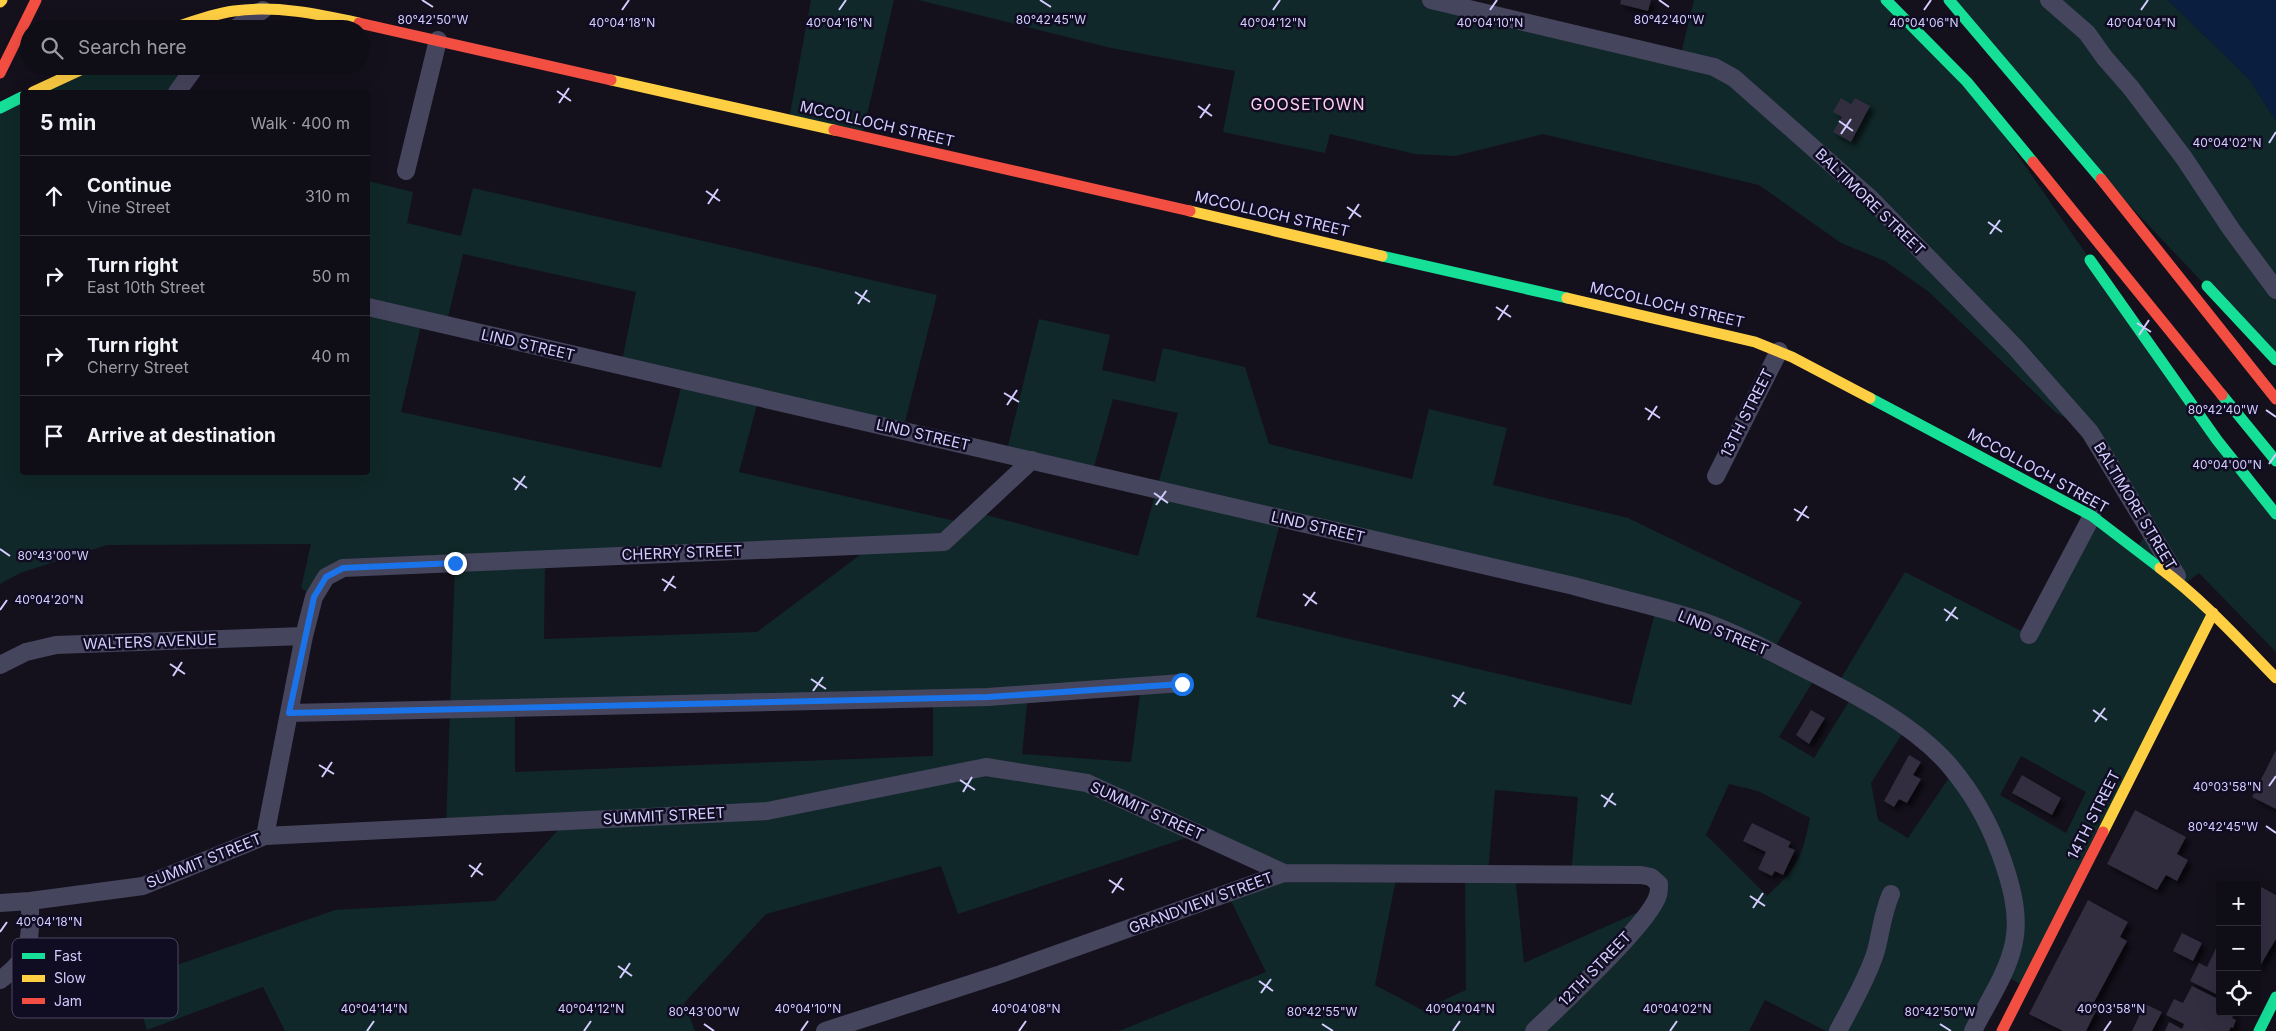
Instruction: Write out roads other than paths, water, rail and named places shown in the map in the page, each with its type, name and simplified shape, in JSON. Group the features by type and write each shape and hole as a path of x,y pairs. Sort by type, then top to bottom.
{"main road":[{"path":"26,20 36,0"},
{"path":"1886,0 1967,82 2276,461"},
{"path":"1949,0 2082,155 2276,399"},
{"name":"MCCOLLOCH STREET","path":"199,20 214,15 243,10 265,9 347,20"},
{"name":"MCCOLLOCH STREET","path":"370,25 1722,333 1779,351 2092,516 2183,585 2276,678"},
{"path":"0,73 20,32"},
{"path":"37,90 70,75"},
{"path":"1967,82 2046,197"},
{"path":"0,108 20,98"},
{"path":"2082,155 2176,254"},
{"path":"2086,254 2218,440 2276,514"},
{"path":"2196,275 2276,360"},
{"name":"14TH STREET","path":"2002,1031 2213,613"},
{"path":"2259,1031 2276,997"}],"street":[{"name":"BALTIMORE STREET","path":"1431,0 1714,67 1734,78 1871,199 2015,347 2090,432 2183,585"},
{"path":"2049,0 2087,33 2104,57 2131,88 2184,158 2276,290"},
{"path":"248,20 265,9"},
{"path":"406,171 438,40"},
{"path":"176,90 180,75"},
{"path":"178,90 189,75"},
{"name":"LIND STREET","path":"370,307 1574,586 1702,621 1772,652 1854,694 1906,728 1949,765 1978,805 1996,842 2007,871 2013,896 2016,923 2015,940 2010,958 1973,1031"},
{"name":"13TH STREET","path":"1716,476 1779,351"},
{"name":"CHERRY STREET","path":"265,836 304,636 314,597 326,577 343,568 944,542 1032,460"},
{"path":"2029,635 2092,516"},
{"name":"WALTERS AVENUE","path":"0,665 26,652 56,645 304,636"},
{"path":"289,713 988,697 1182,684"},
{"name":"SUMMIT STREET","path":"30,901 144,886 265,836 767,811 986,767 1087,783 1284,873"},
{"name":"GRANDVIEW STREET","path":"825,1031 1001,974 1284,873 1641,875 1651,877 1658,884 1658,895 1654,905"},
{"path":"1838,1031 1870,968 1883,911 1891,894"},
{"path":"0,903 30,901 29,938"},
{"name":"12TH STREET","path":"1534,1031 1617,948 1654,905"},
{"path":"0,980 12,972"}],"water":[{"path":"2168,0 2276,0 2276,121 2249,79"}],"district":[{"name":"GOOSETOWN","path":"1308,104"}]}
